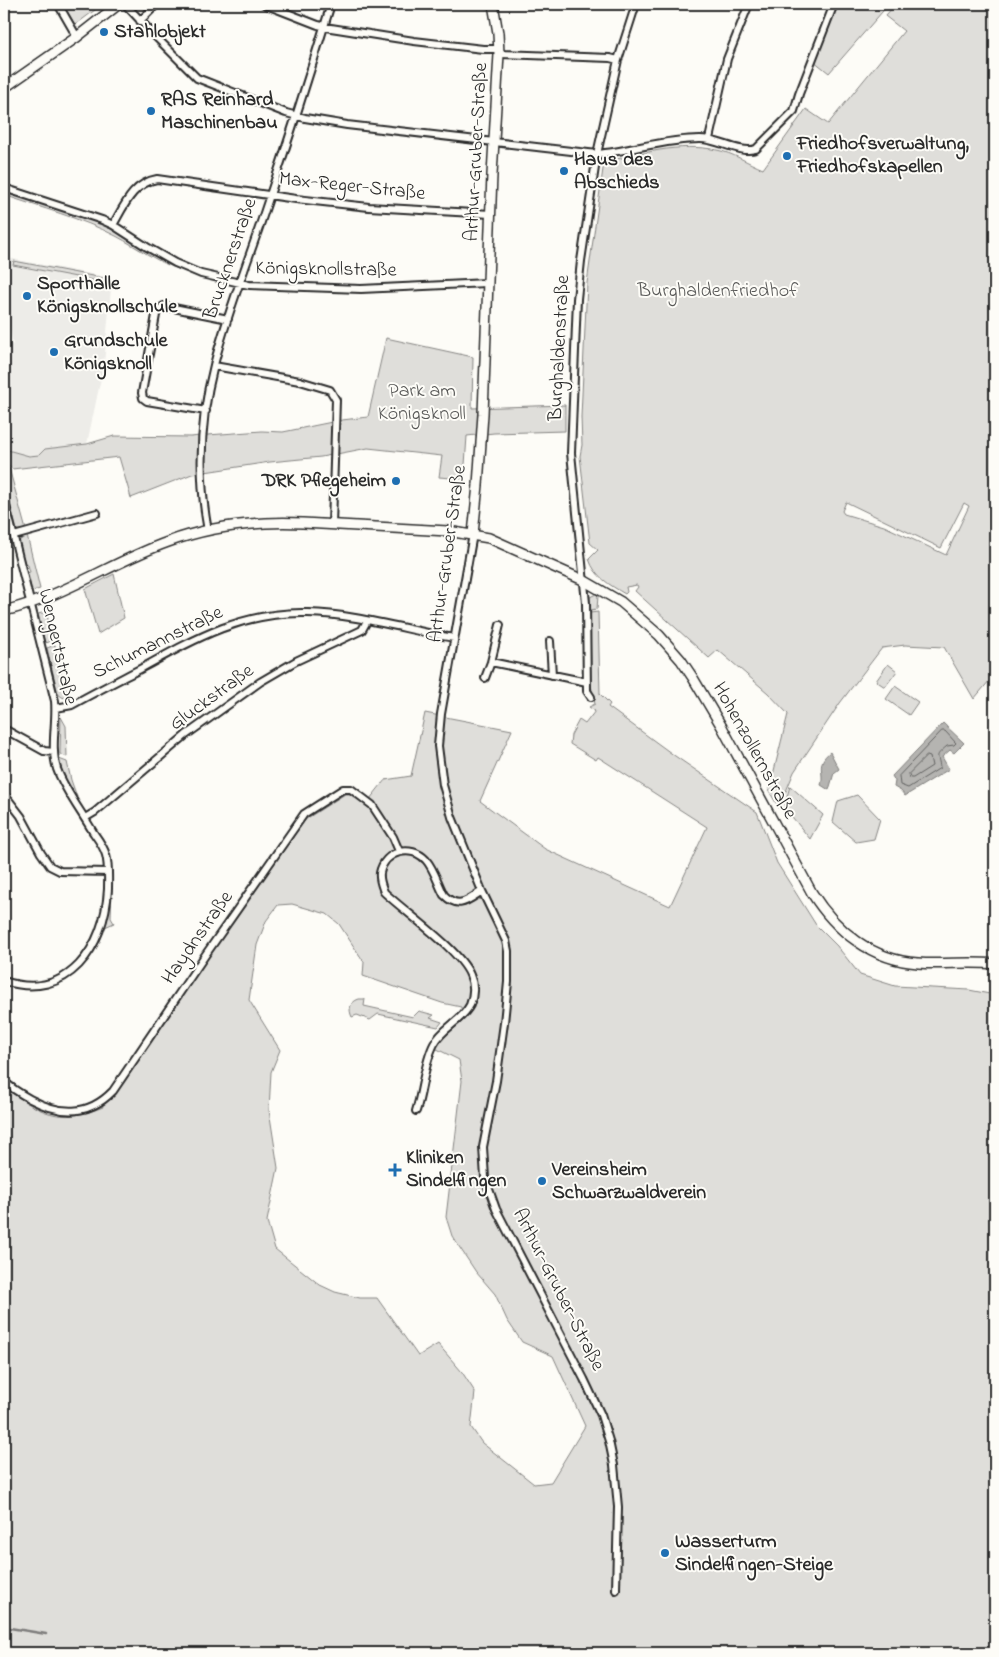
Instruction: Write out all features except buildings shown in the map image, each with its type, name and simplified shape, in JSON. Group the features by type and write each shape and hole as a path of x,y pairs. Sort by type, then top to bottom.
{"street":[{"path":"58,4 77,37"},
{"path":"4,88 77,37 120,4"},
{"path":"125,4 197,78 297,116 347,124 597,154 665,142 698,139 709,139 744,150 756,149 794,111 834,4"},
{"path":"140,21 157,4"},
{"path":"264,4 324,27 414,41 499,51 618,60"},
{"name":"Brucknerstraße","path":"208,531 202,488 206,411 214,366 228,319 297,116 331,4"},
{"name":"Arthur-Gruber-Straße","path":"493,4 499,51 487,283 483,420 473,534 441,714 438,746 440,767 452,817 482,891 506,941 509,963 504,1023 496,1081 483,1147 485,1178 496,1210 601,1415 614,1465 618,1507 616,1590"},
{"name":"Burghaldenstraße","path":"591,697 587,691 586,603 571,423 578,282 597,154 618,60 629,20 636,4"},
{"path":"709,139 727,59 749,4"},
{"name":"Max-Reger-Straße","path":"113,225 136,189 148,181 157,180 369,207 491,214"},
{"name":"Königsknollstraße","path":"4,188 113,225 147,248 175,263 201,274 241,284 361,289 487,283"},
{"path":"206,411 147,401 143,398 142,393 156,315 158,310 164,306 228,319"},
{"path":"214,366 300,381 330,390 334,394 336,400 332,525"},
{"name":"Wengertstraße","path":"4,498 6,513 14,536 56,708 54,752 57,768 64,784 106,853 108,872 104,920 95,941 81,963 69,974 54,982 21,985 4,981"},
{"path":"14,536 97,513"},
{"name":"Hohenzollernstraße","path":"4,611 31,604 75,586 167,542 234,526 284,522 448,531 489,538 583,580 621,602 659,635 680,660 722,727 812,894 822,910 836,926 859,943 880,954 902,961 929,964 966,962 995,964"},
{"name":"Schumannstraße","path":"56,708 72,705 199,637 231,624 280,614 320,614 454,638"},
{"name":"Gluckstraße","path":"85,818 95,812 153,761 215,712 296,661 362,630 367,621"},
{"path":"485,678 500,625"},
{"path":"550,641 552,675"},
{"path":"491,662 587,682"},
{"path":"4,728 44,751 54,752"},
{"name":"Haydnstraße","path":"4,1081 34,1101 62,1112 92,1106 108,1096 304,814 344,789 351,788 372,805 399,852"},
{"path":"4,794 21,816 50,866 60,871 108,872"},
{"path":"416,1111 431,1049 436,1039 466,1011 470,1004 473,985 470,974 456,955 384,892 379,879 381,868 390,856 406,850 426,860 444,895 454,903 467,902 482,891"}],"shaded area":[{"name":"Grundschule Königsknoll","path":"7,258 112,278 104,364 87,444 45,449 39,455 29,456 4,449 4,347 13,344 6,313"}],"green space":[{"path":"63,4 103,4 75,25"},
{"path":"837,4 889,4 829,73 814,61"},
{"name":"Burghaldenfriedhof","path":"896,4 995,4 995,674 974,699 944,647 905,645 882,648 840,703 794,772 779,808 769,791 788,714 768,693 718,650 709,658 635,591 638,587 637,585 626,587 627,592 625,594 599,576 589,559 598,550 590,543 580,456 582,445 581,417 587,283 604,162 660,150 688,147 729,153 763,169 806,109 828,124 904,31 885,16","holes":["846,502 941,548 964,503 969,506 946,555 884,526 844,514 842,511"]},
{"path":"4,192 90,220 113,230 166,263 185,271 158,260 103,230 4,195"},
{"path":"14,261 108,279 108,283 13,265"},
{"name":"Park am Königsknoll","path":"386,338 473,357 472,408 565,405 565,431 494,433 467,436 464,479 439,477 442,456 368,448 321,457 270,462 192,474 131,498 119,457 12,469 4,460 4,449 29,456 39,455 45,449 87,444 114,436 191,437 262,431 283,432 342,420 368,417"},
{"path":"4,465 9,468 26,530 17,530 4,480"},
{"path":"27,535 40,589 32,591 27,573 30,572 28,565 25,565 19,541"},
{"path":"114,574 124,618 98,634 85,589"},
{"path":"596,594 598,596 597,609 590,610 590,597"},
{"path":"46,612 54,640 45,643 38,614"},
{"path":"598,612 600,694 610,704 608,707 757,812 777,863 816,925 837,946 860,975 895,986 969,990 995,995 995,1653 4,1653 4,1087 28,1104 51,1114 74,1115 103,1107 102,1105 117,1091 224,933 306,819 345,794 350,794 366,804 385,780 411,776 425,713 512,730 480,801 545,849 670,906 707,827 598,757 596,760 570,744 571,735 579,720 585,724 595,711 589,707 595,704 591,685 590,613","holes":["292,904 327,914 339,924 364,962 363,976 442,1003 461,1007 462,1022 442,1039 435,1048 459,1060 462,1081 446,1217 452,1236 476,1272 495,1294 507,1320 522,1342 553,1356 585,1426 551,1482 534,1484 482,1443 471,1427 475,1392 462,1372 438,1344 418,1356 377,1298 360,1298 335,1292 320,1285 275,1249 267,1221 278,1168 269,1110 271,1072 280,1050 249,1000 257,945 266,921 278,905"]},
{"path":"55,645 68,699 58,694 47,648"},
{"path":"888,664 897,671 885,687 876,681"},
{"path":"895,686 918,702 909,715 886,699"},
{"path":"61,717 66,726 67,757 60,754"},
{"path":"59,759 67,762 77,797 62,773"},
{"path":"790,786 823,815 810,839 784,807"},
{"path":"857,795 880,819 874,839 856,842 833,822 838,801"},
{"path":"111,887 111,918 114,923 105,927 109,911"},
{"path":"359,999 365,999 364,1006 413,1017 419,1011 434,1015 430,1018 442,1022 438,1027 378,1014 370,1020 357,1015 352,1017 351,1006"}],"water":[{"path":"943,723 964,743 954,753 950,750 942,757 949,769 905,796 894,787 895,781 892,776"},
{"path":"830,752 839,769 834,773 829,790 821,785 821,768 825,756"}],"waterway":[{"path":"4,1627 46,1634"}],"place":[{"name":"Stahlobjekt","path":"104,32"},
{"name":"RAS Reinhard Maschinenbau","path":"151,111"},
{"name":"Friedhofsverwaltung, Friedhofskapellen","path":"787,156"},
{"name":"Haus des Abschieds","path":"564,171"},
{"name":"Sporthalle Königsknollschule","path":"27,296"},
{"name":"Grundschule Königsknoll","path":"54,352"},
{"name":"DRK Pflegeheim","path":"396,481"},
{"name":"Kliniken Sindelfingen","path":"395,1170"},
{"name":"Vereinsheim Schwarzwaldverein","path":"542,1181"},
{"name":"Wasserturm Sindelfingen-Steige","path":"665,1553"}]}
